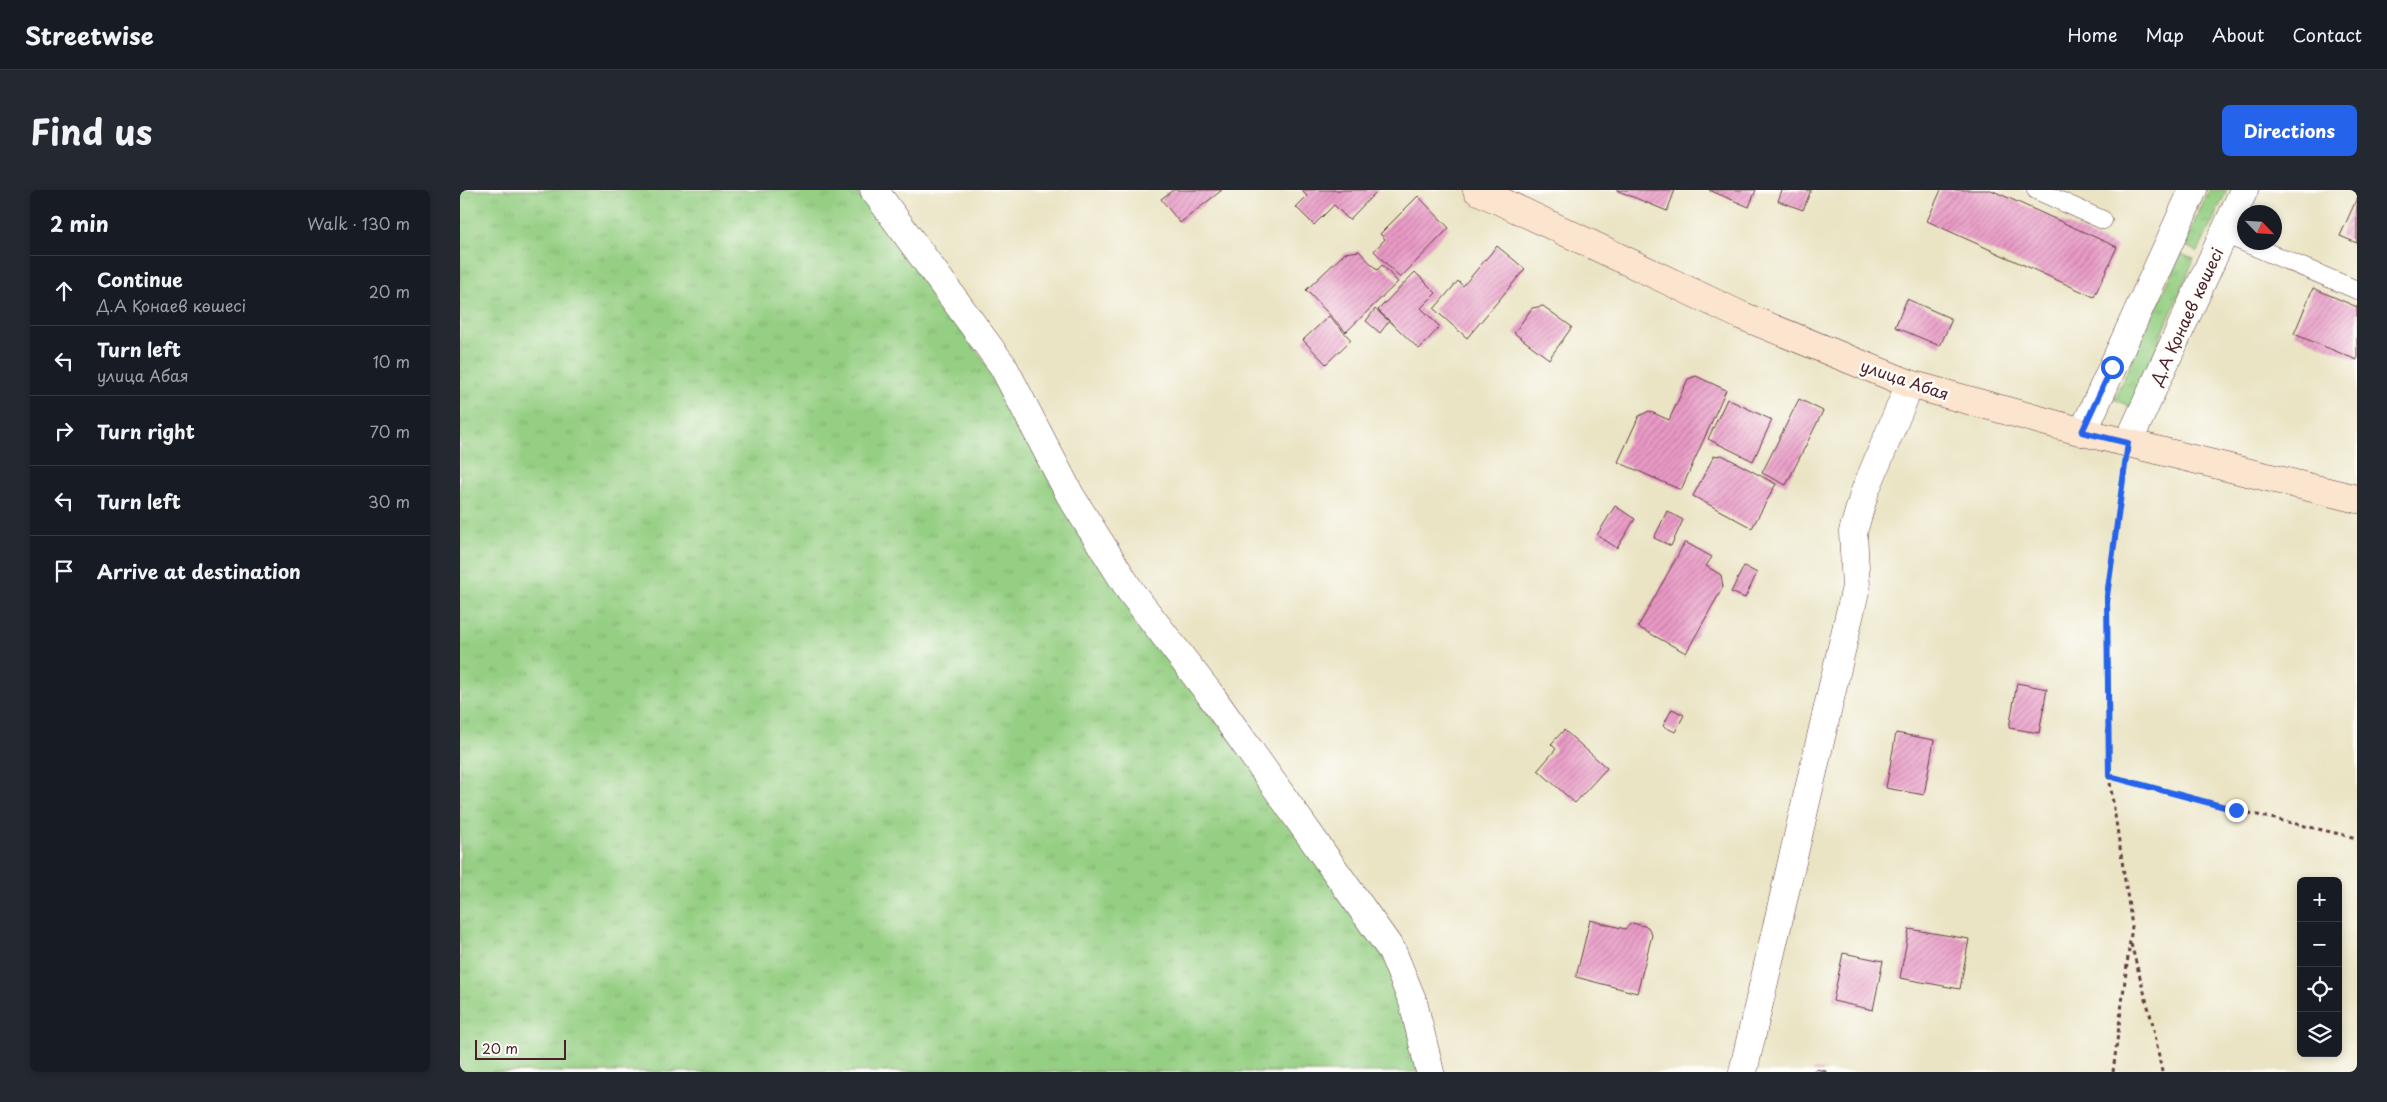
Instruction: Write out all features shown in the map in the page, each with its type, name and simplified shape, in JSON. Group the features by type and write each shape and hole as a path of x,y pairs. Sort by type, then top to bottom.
{"main road":[{"name":"улица Абая","path":"1477,190 1740,315 1910,384 2082,432 2357,499"}],"street":[{"path":"874,190 1003,366 1070,495 1132,592 1209,693 1392,951 1413,1002 1430,1072"},
{"path":"2082,432 2193,190"},
{"name":"Д.А Қонаев көшесі","path":"2128,443 2244,190"},
{"path":"1743,1072 1856,587 1853,532 1865,491 1910,384"}],"lane":[{"path":"2036,190 2103,220"},
{"path":"2224,234 2357,290"}],"path":[{"path":"2113,1072 2132,926 2109,776 2107,596 2128,443"},
{"path":"2109,776 2198,800 2357,838"},
{"path":"2130,941 2153,1025 2162,1072"}],"green space":[{"path":"460,190 869,190 1106,544 1384,940 1421,1072 460,1072"},
{"path":"2209,190 2227,190 2198,252 2184,245"},
{"path":"2181,254 2194,259 2131,407 2114,399"}],"building":[{"path":"1173,190 1222,190 1180,223 1161,199"},
{"path":"1301,190 1378,190 1349,220 1334,205 1314,225 1296,207 1307,196"},
{"path":"1616,190 1675,190 1667,211"},
{"path":"1709,190 1756,190 1749,207"},
{"path":"1782,190 1811,190 1803,210 1778,201"},
{"path":"1941,190 1991,190 2117,247 2094,297 1927,221"},
{"path":"1418,196 1449,228 1400,278 1374,251 1385,239 1380,234"},
{"path":"2357,198 2357,243 2340,236"},
{"path":"1497,246 1525,269 1467,338 1434,309 1458,281 1463,286"},
{"path":"1359,251 1377,270 1382,265 1398,282 1346,332 1306,290 1345,253"},
{"path":"1415,272 1436,293 1421,308 1440,327 1419,349 1378,310"},
{"path":"2313,288 2357,307 2357,360 2294,334"},
{"path":"1907,299 1952,319 1940,346 1895,327"},
{"path":"1543,306 1572,327 1549,359 1514,333 1532,308"},
{"path":"1375,309 1389,321 1380,333 1366,321"},
{"path":"1329,316 1351,340 1326,364 1303,340"},
{"path":"1696,376 1726,390 1681,490 1618,462 1639,416 1649,411 1669,420 1688,379"},
{"path":"1727,399 1772,420 1753,461 1708,439"},
{"path":"1799,399 1823,411 1786,485 1762,473"},
{"path":"1722,455 1776,484 1752,528 1693,496 1714,456"},
{"path":"1615,506 1635,519 1617,548 1597,535"},
{"path":"1667,511 1683,520 1671,546 1654,538"},
{"path":"1685,542 1712,557 1706,566 1721,575 1723,587 1686,653 1638,627"},
{"path":"1744,566 1757,573 1745,598 1731,592"},
{"path":"2017,683 2047,689 2039,733 2009,728"},
{"path":"1672,709 1684,715 1675,732 1663,726"},
{"path":"1564,730 1607,768 1575,803 1538,770 1556,749 1551,744"},
{"path":"1896,733 1934,740 1924,795 1886,788"},
{"path":"1590,920 1625,929 1632,923 1648,927 1652,935 1637,993 1576,977"},
{"path":"1909,929 1969,939 1960,989 1900,978"},
{"path":"1843,953 1883,961 1873,1010 1833,1001"},
{"path":"1816,1069 1826,1071 1826,1072 1812,1072"}],"route":[{"path":"2112,367 2082,432 2128,443 2107,596 2109,776 2159,791 2236,810"}]}
